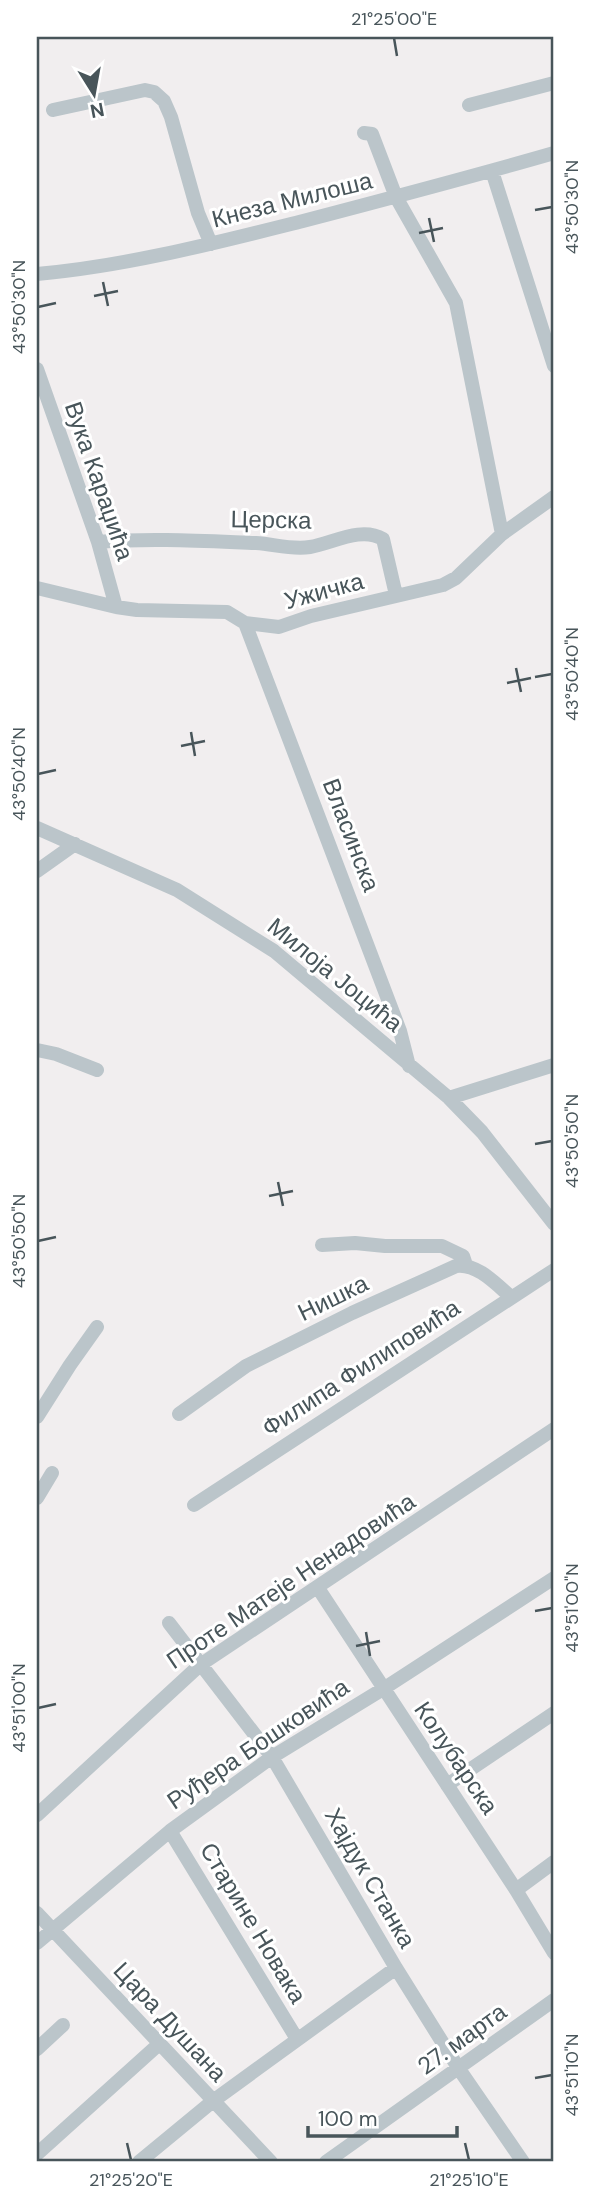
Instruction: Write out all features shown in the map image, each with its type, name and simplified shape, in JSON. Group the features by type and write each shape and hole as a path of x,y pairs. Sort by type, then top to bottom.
{"street":[{"path":"469,106 554,83"},
{"path":"53,110 145,90 154,92 164,100 198,213 212,244"},
{"path":"364,133 372,134 378,145 396,197 456,303 502,534"},
{"name":"Кнеза Милоша","path":"37,274 79,270 212,244 554,153"},
{"path":"492,171 554,366"},
{"name":"Вука Караџића","path":"37,369 98,542 116,607"},
{"name":"Ужичка","path":"37,588 137,610 227,612 245,623 279,627 311,616 443,585 456,578 502,534 554,497"},
{"name":"Церска","path":"98,542 144,538 261,544 282,548 308,547 368,533 383,539 396,595"},
{"name":"Власинска","path":"245,623 395,1018 409,1066"},
{"name":"Милоја Јоцића","path":"37,828 177,890 274,951 449,1098 482,1132 554,1224"},
{"path":"37,871 75,844"},
{"path":"37,1050 56,1054 97,1070"},
{"path":"449,1098 554,1065"},
{"path":"322,1245 343,1243 442,1246 463,1256 466,1265 486,1276 511,1297"},
{"name":"Нишка","path":"179,1413 246,1366 352,1313 456,1266 466,1265"},
{"name":"Филипа Филиповића","path":"194,1505 554,1270"},
{"path":"37,1417 97,1327"},
{"name":"Проте Матеје Ненадовића","path":"37,1815 200,1665 554,1430"},
{"path":"37,1498 52,1473"},
{"name":"Руђера Бошковића","path":"37,1943 170,1831 272,1757 554,1578"},
{"name":"Колубарска","path":"318,1588 516,1890 554,1953"},
{"name":"Хајдук Станка","path":"169,1623 272,1757 396,1968 459,2069 523,2162"},
{"path":"447,1785 554,1713"},
{"name":"Старине Новака","path":"170,1831 297,2039"},
{"path":"516,1890 554,1862"},
{"name":"Цара Душана","path":"37,1913 158,2045 271,2162"},
{"path":"139,2162 213,2101 396,1968"},
{"name":"27. марта","path":"326,2162 552,2007"},
{"path":"37,2049 63,2025"},
{"path":"37,2154 158,2045"}]}
